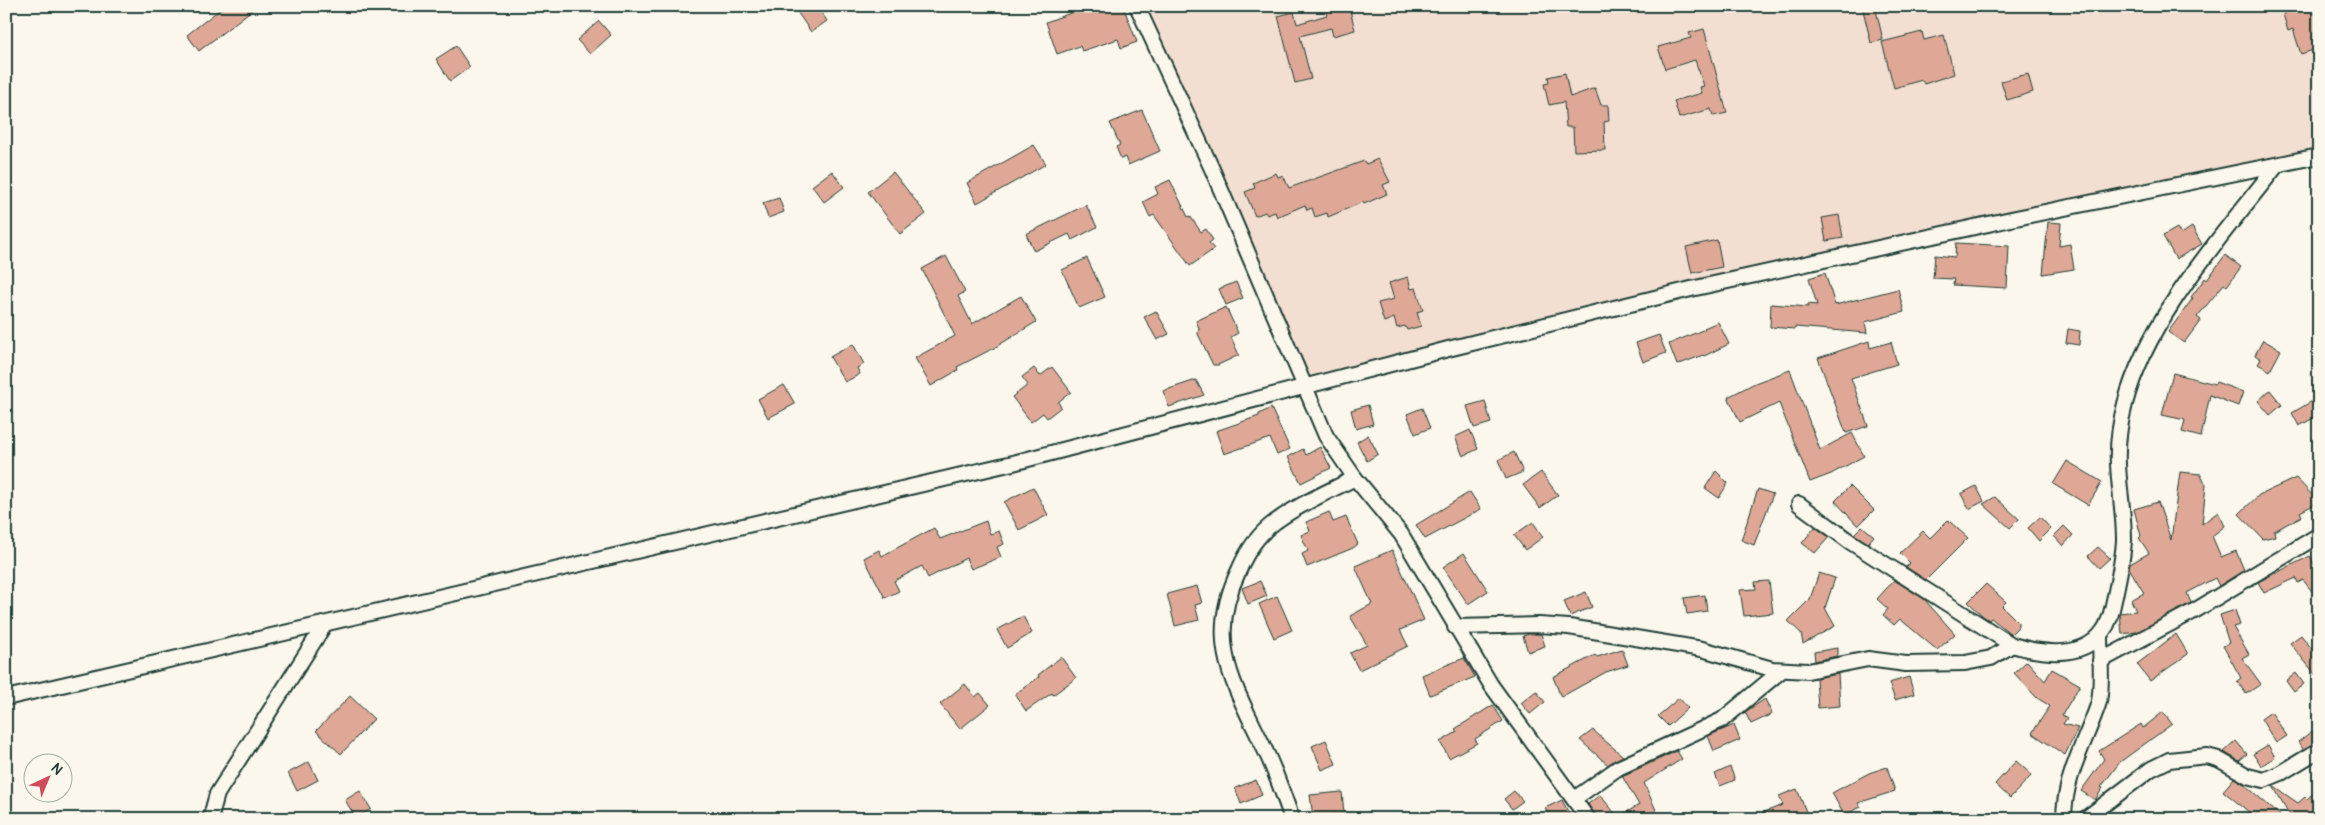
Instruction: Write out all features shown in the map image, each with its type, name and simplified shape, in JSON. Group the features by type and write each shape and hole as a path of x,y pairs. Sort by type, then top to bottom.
{"street":[{"path":"1137,6 1212,169 1306,386 1314,414 1326,436 1354,478 1401,534 1454,627 1491,685 1588,819"},
{"path":"6,698 1013,463 1306,386 1691,289 2010,219 2319,156"},
{"path":"1800,504 1849,542 2012,644 2029,650 2067,651 2082,647 2100,636 2109,622 2122,561 2123,529 2118,462 2121,424 2132,379 2149,344 2169,310 2197,269 2277,165"},
{"path":"1292,819 1267,754 1227,666 1223,638 1225,609 1234,580 1244,559 1261,533 1275,521 1354,478"},
{"path":"2100,661 2196,610 2319,535"},
{"path":"213,819 211,816 217,794 325,624"},
{"path":"1454,627 1539,625 1569,627 1702,649 1758,666 1782,670 1820,670 1838,664 1868,659 1906,664 1965,663 1991,658 2012,644"},
{"path":"2064,819 2066,791 2098,703 2100,636"},
{"path":"1574,800 1618,768 1722,720 1782,670"},
{"path":"2085,819 2151,769 2169,760 2208,756 2218,759 2248,776 2264,780 2281,773 2314,753"}],"shaded area":[{"path":"1140,6 2319,6 2319,152 1311,381"}],"building":[{"path":"224,6 257,6 199,51 187,35"},
{"path":"793,6 817,6 827,21 811,32"},
{"path":"1090,6 1123,6 1137,42 1121,48 1118,39 1082,51 1080,46 1057,54 1046,22"},
{"path":"1324,6 1349,6 1355,30 1333,36 1331,28 1300,36 1311,79 1295,83 1278,16 1294,12 1297,24 1327,15"},
{"path":"1862,6 1875,6 1883,40 1871,43"},
{"path":"2286,6 2319,6 2319,48 2301,54 2293,29 2288,31 2283,14 2288,12"},
{"path":"599,21 611,35 590,54 577,40"},
{"path":"1704,29 1727,113 1713,116 1711,109 1679,118 1674,101 1702,93 1700,87 1704,86 1695,60 1665,69 1658,47 1691,38 1689,33"},
{"path":"1922,32 1924,40 1944,35 1954,74 1924,84 1922,80 1894,88 1882,42"},
{"path":"456,46 470,67 450,81 436,59"},
{"path":"1565,73 1570,97 1595,88 1601,105 1608,105 1609,121 1604,122 1605,150 1574,151 1573,127 1566,127 1564,102 1549,105 1544,84 1549,83 1548,77"},
{"path":"2028,74 2033,92 2007,100 2001,81"},
{"path":"1142,110 1160,151 1128,165 1125,157 1121,159 1116,147 1120,145 1110,123"},
{"path":"1034,145 1046,164 977,203 967,183"},
{"path":"1378,159 1390,182 1383,185 1387,194 1328,217 1327,213 1315,217 1312,208 1307,210 1305,205 1277,217 1275,212 1267,215 1265,212 1255,216 1245,192 1255,188 1253,183 1276,173 1278,177 1283,175 1289,188 1364,161 1366,164"},
{"path":"832,171 844,187 824,202 812,186"},
{"path":"893,172 926,214 900,234 868,192"},
{"path":"1170,180 1188,217 1190,216 1201,232 1206,229 1213,240 1209,243 1214,249 1190,266 1154,215 1150,217 1143,202 1158,194 1155,187"},
{"path":"779,198 784,212 768,218 763,203"},
{"path":"1086,205 1097,227 1072,240 1069,234 1034,251 1026,234"},
{"path":"1839,215 1843,238 1826,241 1822,218"},
{"path":"2048,222 2061,223 2059,246 2070,244 2074,269 2043,274"},
{"path":"2192,227 2202,244 2176,259 2163,236 2177,228 2181,234"},
{"path":"1717,240 1722,267 1692,273 1686,247"},
{"path":"1956,243 2009,246 2007,288 1953,285 1954,279 1933,278 1935,255 1955,257"},
{"path":"2225,255 2241,267 2227,286 2224,284 2197,317 2201,320 2184,343 2168,332 2205,278 2207,280"},
{"path":"946,256 965,292 958,296 972,324 1021,296 1036,322 994,348 957,367 958,370 931,386 915,358 955,336 922,269"},
{"path":"1087,258 1105,297 1079,308 1062,270"},
{"path":"1825,273 1835,305 1898,289 1904,312 1865,322 1867,333 1795,327 1795,329 1770,327 1771,304 1808,307 1808,304 1817,305 1809,278"},
{"path":"1408,277 1411,289 1416,288 1423,310 1417,312 1421,326 1407,330 1405,326 1397,328 1394,318 1384,322 1378,303 1394,299 1389,283"},
{"path":"1236,282 1243,298 1226,305 1219,289"},
{"path":"1226,307 1238,333 1231,337 1239,355 1218,365 1213,365 1198,334 1199,328 1196,321"},
{"path":"1156,311 1169,334 1157,340 1144,317"},
{"path":"1718,322 1729,344 1704,356 1677,365 1669,344"},
{"path":"2068,329 2080,331 2079,345 2066,343"},
{"path":"1659,335 1666,353 1643,362 1636,343"},
{"path":"2263,340 2281,350 2270,371 2258,364 2261,359 2255,355"},
{"path":"1869,341 1870,348 1891,342 1897,364 1851,378 1868,426 1846,433 1818,358"},
{"path":"853,344 864,364 857,368 860,374 845,382 830,357"},
{"path":"1052,367 1071,392 1058,402 1061,407 1047,418 1043,413 1031,422 1012,397 1028,385 1022,377 1034,368 1040,376"},
{"path":"1790,370 1820,450 1852,433 1864,456 1831,474 1810,482 1779,403 1740,422 1728,397 1755,383"},
{"path":"2173,373 2215,384 2216,382 2243,392 2238,406 2210,395 2201,437 2182,432 2185,420 2162,415"},
{"path":"1196,380 1204,395 1169,407 1163,391"},
{"path":"784,385 795,404 768,418 758,399"},
{"path":"2270,390 2282,405 2270,415 2258,401"},
{"path":"2319,397 2319,415 2299,426 2292,413"},
{"path":"1485,401 1491,423 1474,428 1467,406"},
{"path":"1368,405 1373,424 1356,429 1351,410"},
{"path":"1271,408 1290,449 1277,455 1270,438 1224,454 1216,431 1259,416 1259,414"},
{"path":"1422,408 1430,428 1415,434 1407,414"},
{"path":"1470,430 1478,449 1463,456 1455,437"},
{"path":"1368,435 1378,454 1367,461 1357,442"},
{"path":"1320,447 1331,468 1301,483 1288,457 1303,449 1306,455"},
{"path":"1514,452 1523,472 1506,479 1498,460"},
{"path":"2067,461 2102,482 2088,505 2053,484"},
{"path":"1716,471 1728,483 1719,498 1705,488"},
{"path":"1541,472 1558,495 1540,508 1523,485"},
{"path":"2180,472 2201,474 2206,485 2202,524 2218,512 2225,526 2212,536 2221,557 2236,551 2244,570 2219,586 2215,578 2187,593 2191,603 2137,632 2122,634 2120,613 2136,611 2131,600 2144,593 2129,568 2130,564 2149,553 2139,538 2141,536 2134,509 2158,502 2171,540"},
{"path":"2296,478 2319,502 2300,512 2302,516 2274,531 2275,536 2263,539 2239,514 2259,495"},
{"path":"1850,486 1874,510 1858,526 1835,501"},
{"path":"1976,486 1984,501 1969,509 1961,494"},
{"path":"1033,487 1048,515 1019,530 1004,502"},
{"path":"1758,489 1773,494 1754,545 1741,540"},
{"path":"1470,492 1481,509 1425,539 1416,525"},
{"path":"1995,497 2019,519 2010,528 1983,504"},
{"path":"1329,512 1333,522 1346,517 1358,544 1353,548 1307,567 1302,554 1308,551 1301,535 1310,531 1306,522"},
{"path":"2040,517 2051,529 2039,541 2028,528"},
{"path":"1948,520 1968,538 1926,580 1906,567 1910,563 1900,553 1923,531 1930,538"},
{"path":"986,521 990,534 999,531 1004,544 997,547 1001,557 971,569 966,558 928,578 922,566 894,581 899,591 885,598 864,558 879,550 882,556 934,528 940,539"},
{"path":"1533,522 1543,537 1525,550 1514,535"},
{"path":"1862,526 1874,536 1868,543 1854,534"},
{"path":"2064,526 2073,535 2063,546 2054,536"},
{"path":"1815,527 1829,537 1815,553 1802,543"},
{"path":"2098,547 2110,558 2099,568 2088,556"},
{"path":"1392,550 1424,620 1400,630 1408,646 1359,670 1350,653 1367,645 1350,616 1372,604 1355,566"},
{"path":"1464,553 1488,591 1468,604 1443,567"},
{"path":"2310,556 2319,573 2319,600 2303,580 2298,583 2296,578 2264,593 2258,582"},
{"path":"1819,573 1835,578 1825,608 1835,626 1803,644 1801,633 1788,621 1810,599"},
{"path":"1894,580 1924,599 1955,634 1937,650 1900,619 1894,625 1883,615 1888,609 1877,599"},
{"path":"1260,581 1267,596 1248,604 1242,588"},
{"path":"1769,581 1773,613 1744,616 1740,590 1756,589 1755,582"},
{"path":"1986,584 2006,602 2002,606 2018,622 2018,627 2011,634 1991,618 1989,620 1983,616 1968,602"},
{"path":"1197,586 1202,603 1195,605 1199,620 1175,626 1167,594"},
{"path":"1586,592 1592,607 1570,616 1564,601"},
{"path":"1705,595 1707,611 1687,614 1684,598"},
{"path":"1277,596 1292,630 1274,638 1259,604"},
{"path":"2235,610 2240,625 2233,627 2249,654 2242,658 2261,684 2246,694 2237,681 2241,678 2223,646 2229,643 2220,615"},
{"path":"1023,616 1032,633 1007,648 997,630"},
{"path":"1541,634 1545,646 1528,652 1523,636"},
{"path":"2176,634 2188,654 2150,681 2137,664"},
{"path":"2301,635 2319,658 2319,679 2290,643"},
{"path":"1837,648 1837,656 1815,661 1814,652"},
{"path":"1622,649 1628,665 1606,672 1561,697 1553,677 1595,655 1597,657"},
{"path":"1061,657 1076,678 1053,695 1052,693 1026,711 1015,694 1039,677 1038,675"},
{"path":"1464,658 1475,677 1430,695 1422,675"},
{"path":"2027,661 2045,681 2052,669 2080,685 2062,715 2067,718 2063,724 2078,728 2065,755 2032,733 2050,706 2037,698 2014,673"},
{"path":"2296,673 2304,684 2294,692 2286,681"},
{"path":"1838,674 1840,706 1818,708 1816,678"},
{"path":"1909,677 1914,694 1895,700 1889,683"},
{"path":"965,684 975,697 980,693 990,705 960,729 940,704"},
{"path":"1536,691 1545,702 1530,714 1521,703"},
{"path":"350,696 374,719 341,754 316,731"},
{"path":"1679,698 1688,708 1668,726 1658,716"},
{"path":"1765,699 1772,714 1751,724 1745,712"},
{"path":"1493,705 1503,721 1475,739 1477,743 1449,758 1440,742 1457,732 1455,729"},
{"path":"2163,712 2172,724 2120,762 2101,787 2103,788 2095,800 2081,791 2104,759 2099,751 2141,724 2143,728"},
{"path":"2271,712 2287,736 2276,743 2261,719"},
{"path":"1734,725 1740,740 1714,751 1708,736"},
{"path":"1593,730 1623,756 1608,765 1580,740"},
{"path":"2312,731 2319,740 2319,745 2313,744 2303,749 2298,742"},
{"path":"1326,740 1336,764 1322,770 1312,746"},
{"path":"2236,741 2247,754 2239,761 2224,752"},
{"path":"2268,745 2275,757 2261,766 2253,754"},
{"path":"1677,751 1682,759 1644,783 1660,819 1597,819 1588,804 1600,795 1618,817 1639,805 1622,776"},
{"path":"2016,761 2032,775 2010,798 1995,784"},
{"path":"309,762 318,780 297,791 288,773"},
{"path":"1730,767 1735,780 1720,786 1715,774"},
{"path":"1887,767 1895,791 1858,803 1861,807 1844,815 1832,793 1869,773"},
{"path":"2234,778 2244,784 2284,819 2245,819 2249,812 2223,791"},
{"path":"1256,780 1262,795 1241,804 1235,788"},
{"path":"2273,786 2298,803 2305,797 2307,799 2319,788 2319,819 2292,819"},
{"path":"1797,789 1809,819 1751,819 1751,817 1783,805 1779,796"},
{"path":"360,791 371,809 356,818 345,800"},
{"path":"1514,791 1523,801 1512,809 1504,799"},
{"path":"1342,792 1344,814 1313,817 1310,795"},
{"path":"1562,800 1571,817 1574,815 1577,819 1551,819 1545,808"}]}
